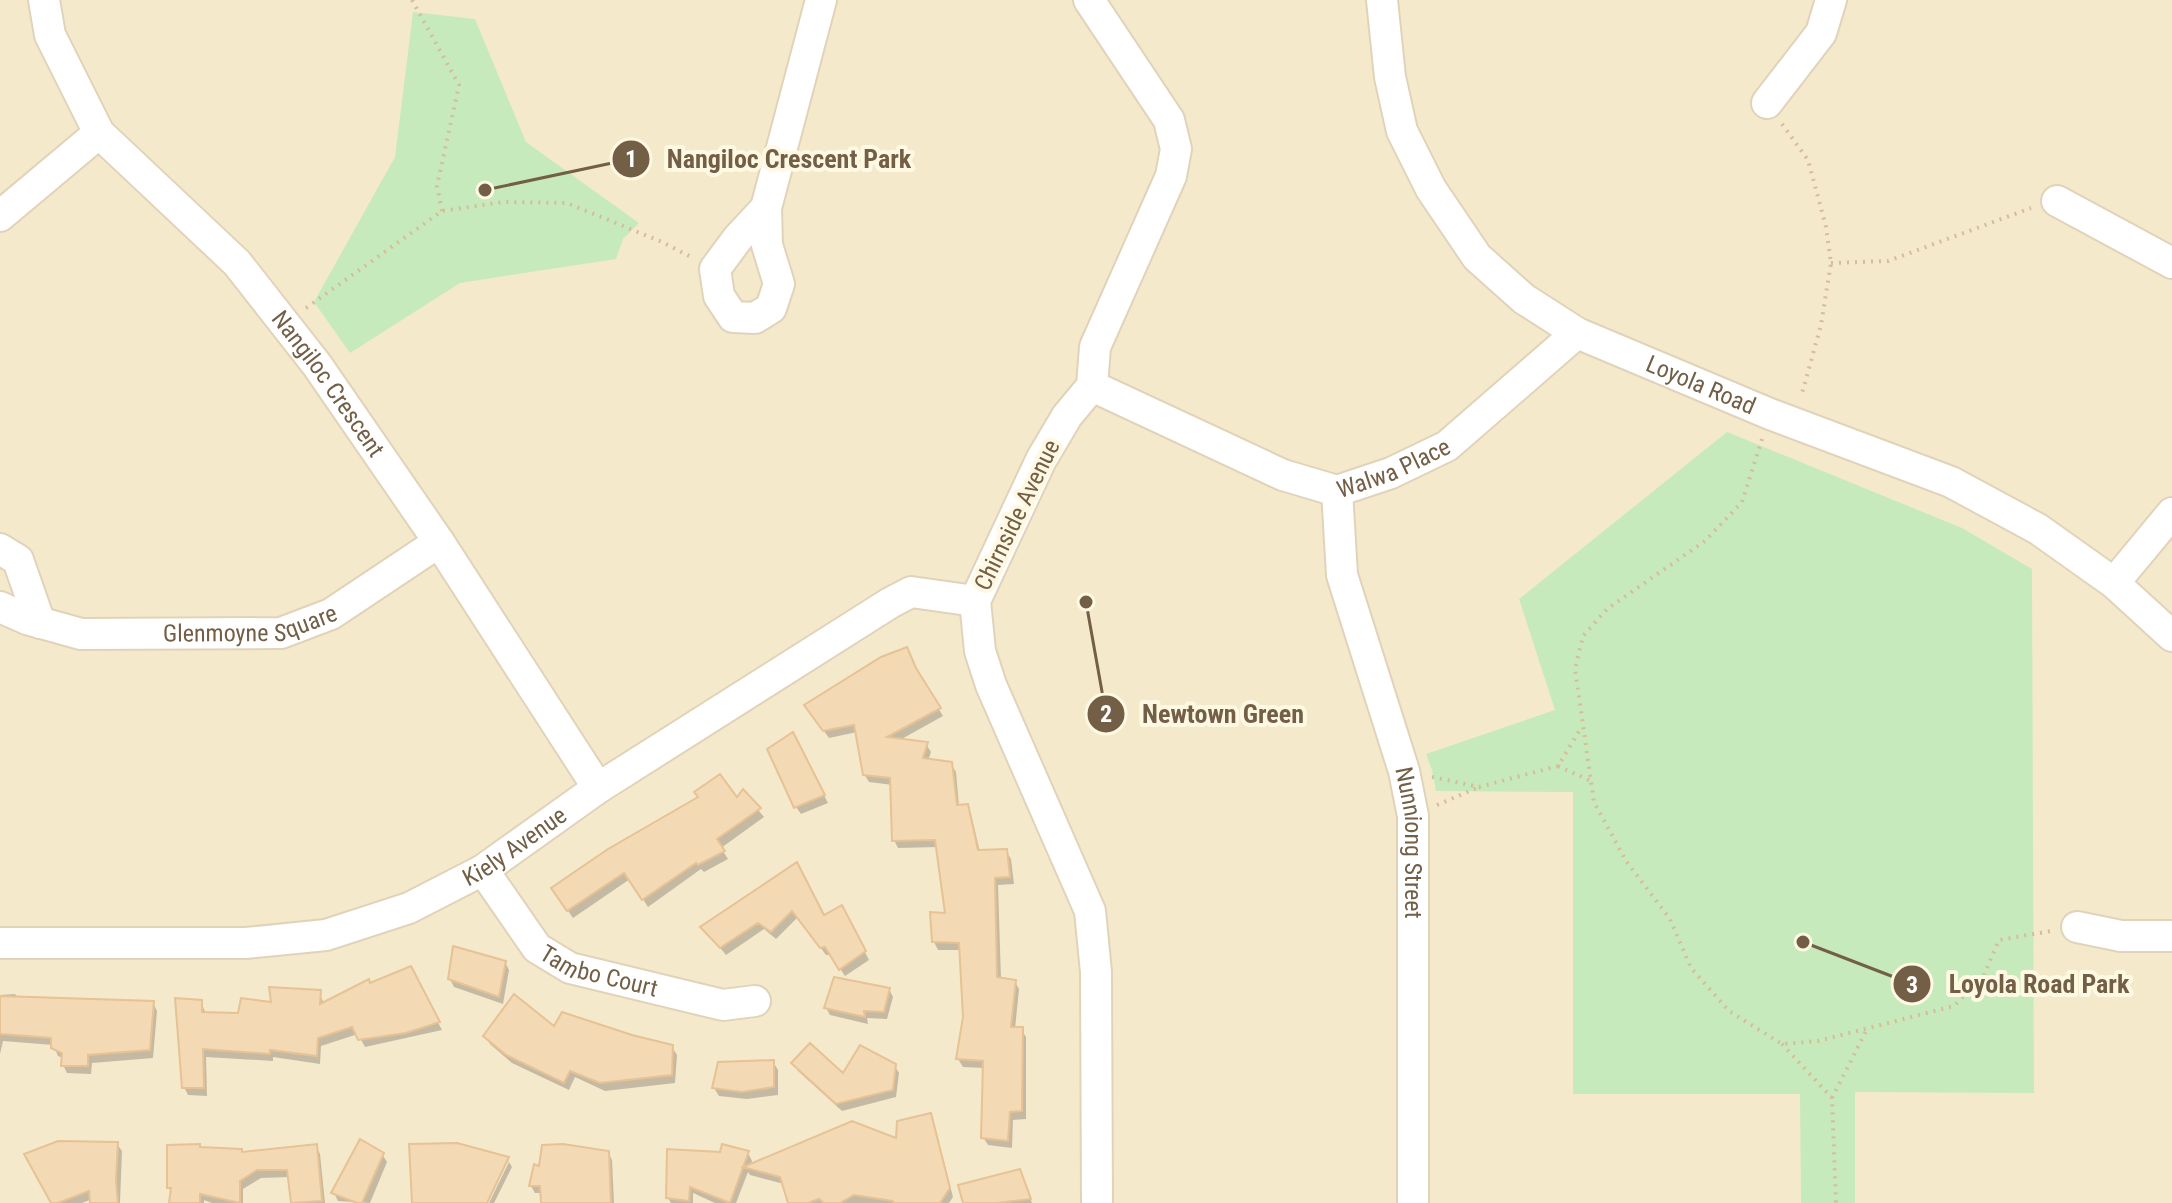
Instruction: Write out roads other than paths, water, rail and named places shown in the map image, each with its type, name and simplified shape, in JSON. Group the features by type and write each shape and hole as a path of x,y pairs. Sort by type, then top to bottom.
{"street":[{"name":"Nangiloc Crescent","path":"44,0 50,35 99,133 237,263 317,365 439,542 598,788"},
{"path":"766,208 715,269 719,296 733,317 755,318 771,308 779,284 767,245 766,208 821,0"},
{"path":"1089,0 1169,120 1176,149 1171,176 1095,347 1092,386"},
{"name":"Loyola Road","path":"1382,0 1390,77 1402,131 1431,189 1477,257 1524,299 1577,333 1781,418 1951,482 2038,529 2114,583 2172,636"},
{"path":"1767,103 1821,33 1831,0"},
{"path":"0,216 99,133"},
{"path":"2057,201 2172,263"},
{"name":"Walwa Place","path":"1092,386 1283,475 1337,491 1391,473 1447,446 1577,333"},
{"name":"Chirnside Avenue","path":"1092,386 1067,416 1041,460 975,601 980,651 991,685 1090,911 1096,972 1097,1203"},
{"name":"Nunniong Street","path":"1337,491 1342,575 1404,771 1413,816 1413,1203"},
{"path":"2114,583 2172,513"},
{"name":"Glenmoyne Square","path":"0,607 40,623 81,634 281,633 331,614 439,542"},
{"path":"0,549 18,560 40,623"},
{"name":"Kiely Avenue","path":"0,943 246,943 326,935 409,908 483,870 598,788 911,592 975,601"},
{"name":"Tambo Court","path":"483,870 537,948 570,968 723,1005 755,1001"},
{"path":"2077,927 2121,936 2172,936"}],"place":[{"name":"Nangiloc Crescent Park","path":"485,190"},
{"name":"Newtown Green","path":"1086,602"},
{"name":"Loyola Road Park","path":"1803,942"}]}
